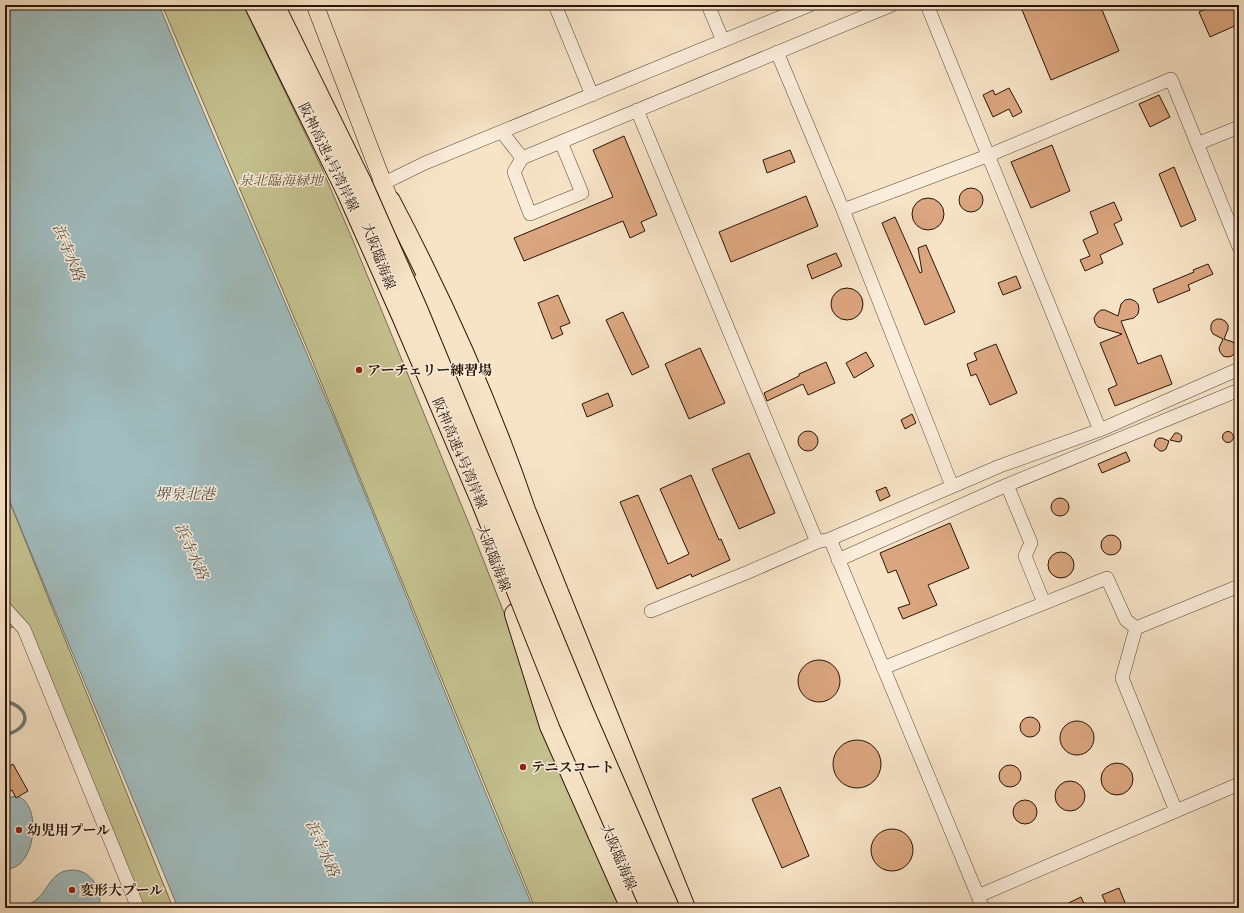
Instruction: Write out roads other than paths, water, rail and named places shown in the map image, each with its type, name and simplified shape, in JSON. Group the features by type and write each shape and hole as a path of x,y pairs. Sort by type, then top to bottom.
{"highway":[{"name":"阪神高速4号湾岸線","path":"255,5 347,192 396,302 480,498 568,721 651,908"},
{"name":"阪神高速4号湾岸線","path":"275,5 359,190 418,311 584,713 669,908"},
{"path":"284,5 342,130 359,190"},
{"path":"387,192 422,262 477,384 507,456 525,510 685,908"},
{"path":"515,614 550,726 631,908"}],"main road":[{"path":"315,5 482,438 677,908"},
{"name":"大阪臨海線","path":"359,190 515,614 641,908"}],"street":[{"path":"555,5 592,95"},
{"path":"708,5 723,41"},
{"path":"359,190 387,192 425,163 810,5"},
{"path":"561,142 582,194 530,214 514,172 522,158 892,5"},
{"path":"927,5 987,156 1100,430"},
{"path":"777,52 843,210 952,486"},
{"path":"843,210 987,156 1170,79 1239,247"},
{"path":"637,110 823,541 838,560 983,908"},
{"path":"1197,144 1239,127"},
{"path":"502,132 522,158"},
{"path":"651,611 746,573 1000,466 1100,430 1239,369"},
{"path":"838,560 1008,485 1239,390"},
{"path":"1008,485 1031,543 1025,556 1044,603"},
{"path":"883,668 1107,578 1126,620 1136,628"},
{"path":"1136,628 1239,586"},
{"path":"5,608 10,621 24,629 138,908"},
{"path":"1136,628 1122,678 1176,811"},
{"path":"978,896 1239,784"}],"water":[{"name":"堺泉北港","path":"5,5 159,5 339,430 533,908 178,908 5,490"},
{"name":"幼児用プール","path":"16,796 25,801 30,810 33,822 33,835 30,848 24,859 16,867 5,869 5,803 11,797"},
{"name":"変形大プール","path":"73,870 80,871 91,878 97,888 100,908 5,908 5,905 20,906 31,903 39,897 55,877 63,872"}],"waterway":[{"path":"5,701 20,708 24,713 25,718 24,723 20,728 5,735"}],"place":[{"name":"アーチェリー練習場","path":"359,370"},
{"name":"テニスコート","path":"523,767"},
{"name":"幼児用プール","path":"19,830"},
{"name":"変形大プール","path":"72,890"}],"park label":[{"name":"泉北臨海緑地","path":"281,180"}],"water label":[{"name":"浜寺水路","path":"69,252"},
{"name":"浜寺水路","path":"192,551"},
{"name":"浜寺水路","path":"323,848"}]}
